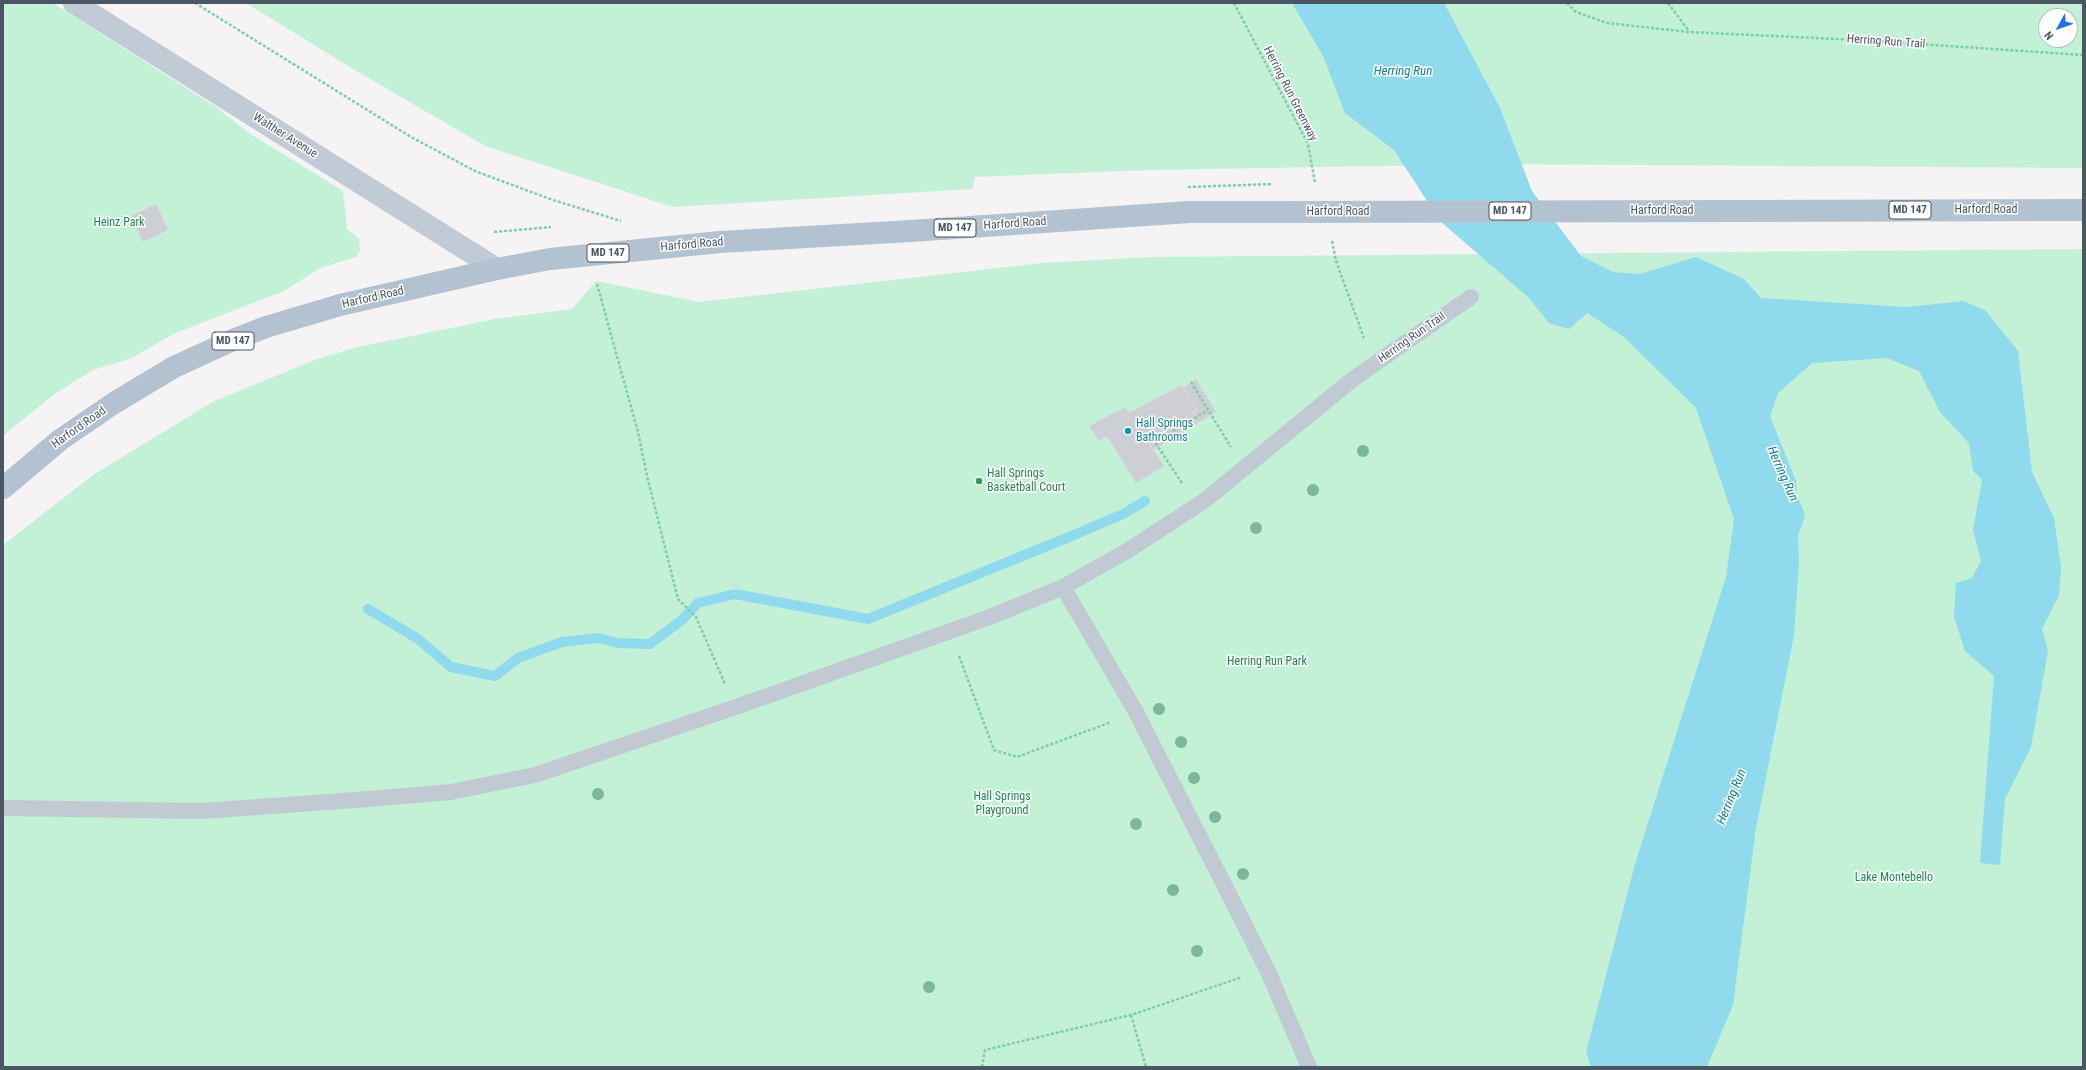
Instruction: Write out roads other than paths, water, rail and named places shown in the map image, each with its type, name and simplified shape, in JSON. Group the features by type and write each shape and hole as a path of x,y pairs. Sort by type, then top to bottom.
{"main road":[{"name":"Walther Avenue","path":"74,3 497,269"},
{"name":"Harford Road","path":"3,488 60,440 114,403 174,367 233,340 266,327 340,305 497,269 550,259 720,242 903,232 1190,212 2083,210"}],"lane":[{"name":"Herring Run Trail","path":"3,808 202,811 369,800 451,792 535,775 736,707 949,631 1063,587 1127,551 1197,506 1353,379 1470,298"},
{"path":"1063,587 1136,712 1267,969 1309,1067"}],"water":[{"name":"Herring Run","path":"1292,3 1444,3 1500,108 1532,191 1581,256 1613,272 1640,274 1696,257 1744,279 1761,298 1907,307 1964,301 1986,311 2018,351 2032,472 2054,518 2061,567 2059,595 2042,629 2048,651 2031,747 2005,799 2000,865 1980,863 1994,676 1965,651 1954,617 1956,583 1972,578 1981,561 1973,530 1982,480 1973,471 1969,443 1940,412 1919,371 1887,358 1812,363 1778,393 1770,416 1796,481 1799,563 1794,635 1756,828 1733,1005 1707,1067 1591,1067 1586,1052 1635,864 1726,577 1734,519 1696,408 1624,337 1587,313 1569,329 1549,323 1529,298 1440,221 1394,150 1345,113 1323,56"}],"waterway":[{"name":"Herring Run","path":"1792,497 1800,515 1793,535"},
{"path":"368,609 418,639 451,667 495,676 518,658 562,642 598,638 618,643 650,644 682,620 698,603 735,594 868,619 1123,514 1145,501"}],"place":[{"name":"Hall Springs Bathrooms","path":"1128,431"},
{"name":"Hall Springs Basketball Court","path":"979,481"}],"park label":[{"name":"Heinz Park","path":"119,223"},
{"name":"Herring Run Park","path":"1267,662"},
{"name":"Hall Springs Playground","path":"1002,804"},
{"name":"Lake Montebello","path":"1894,878"}]}
